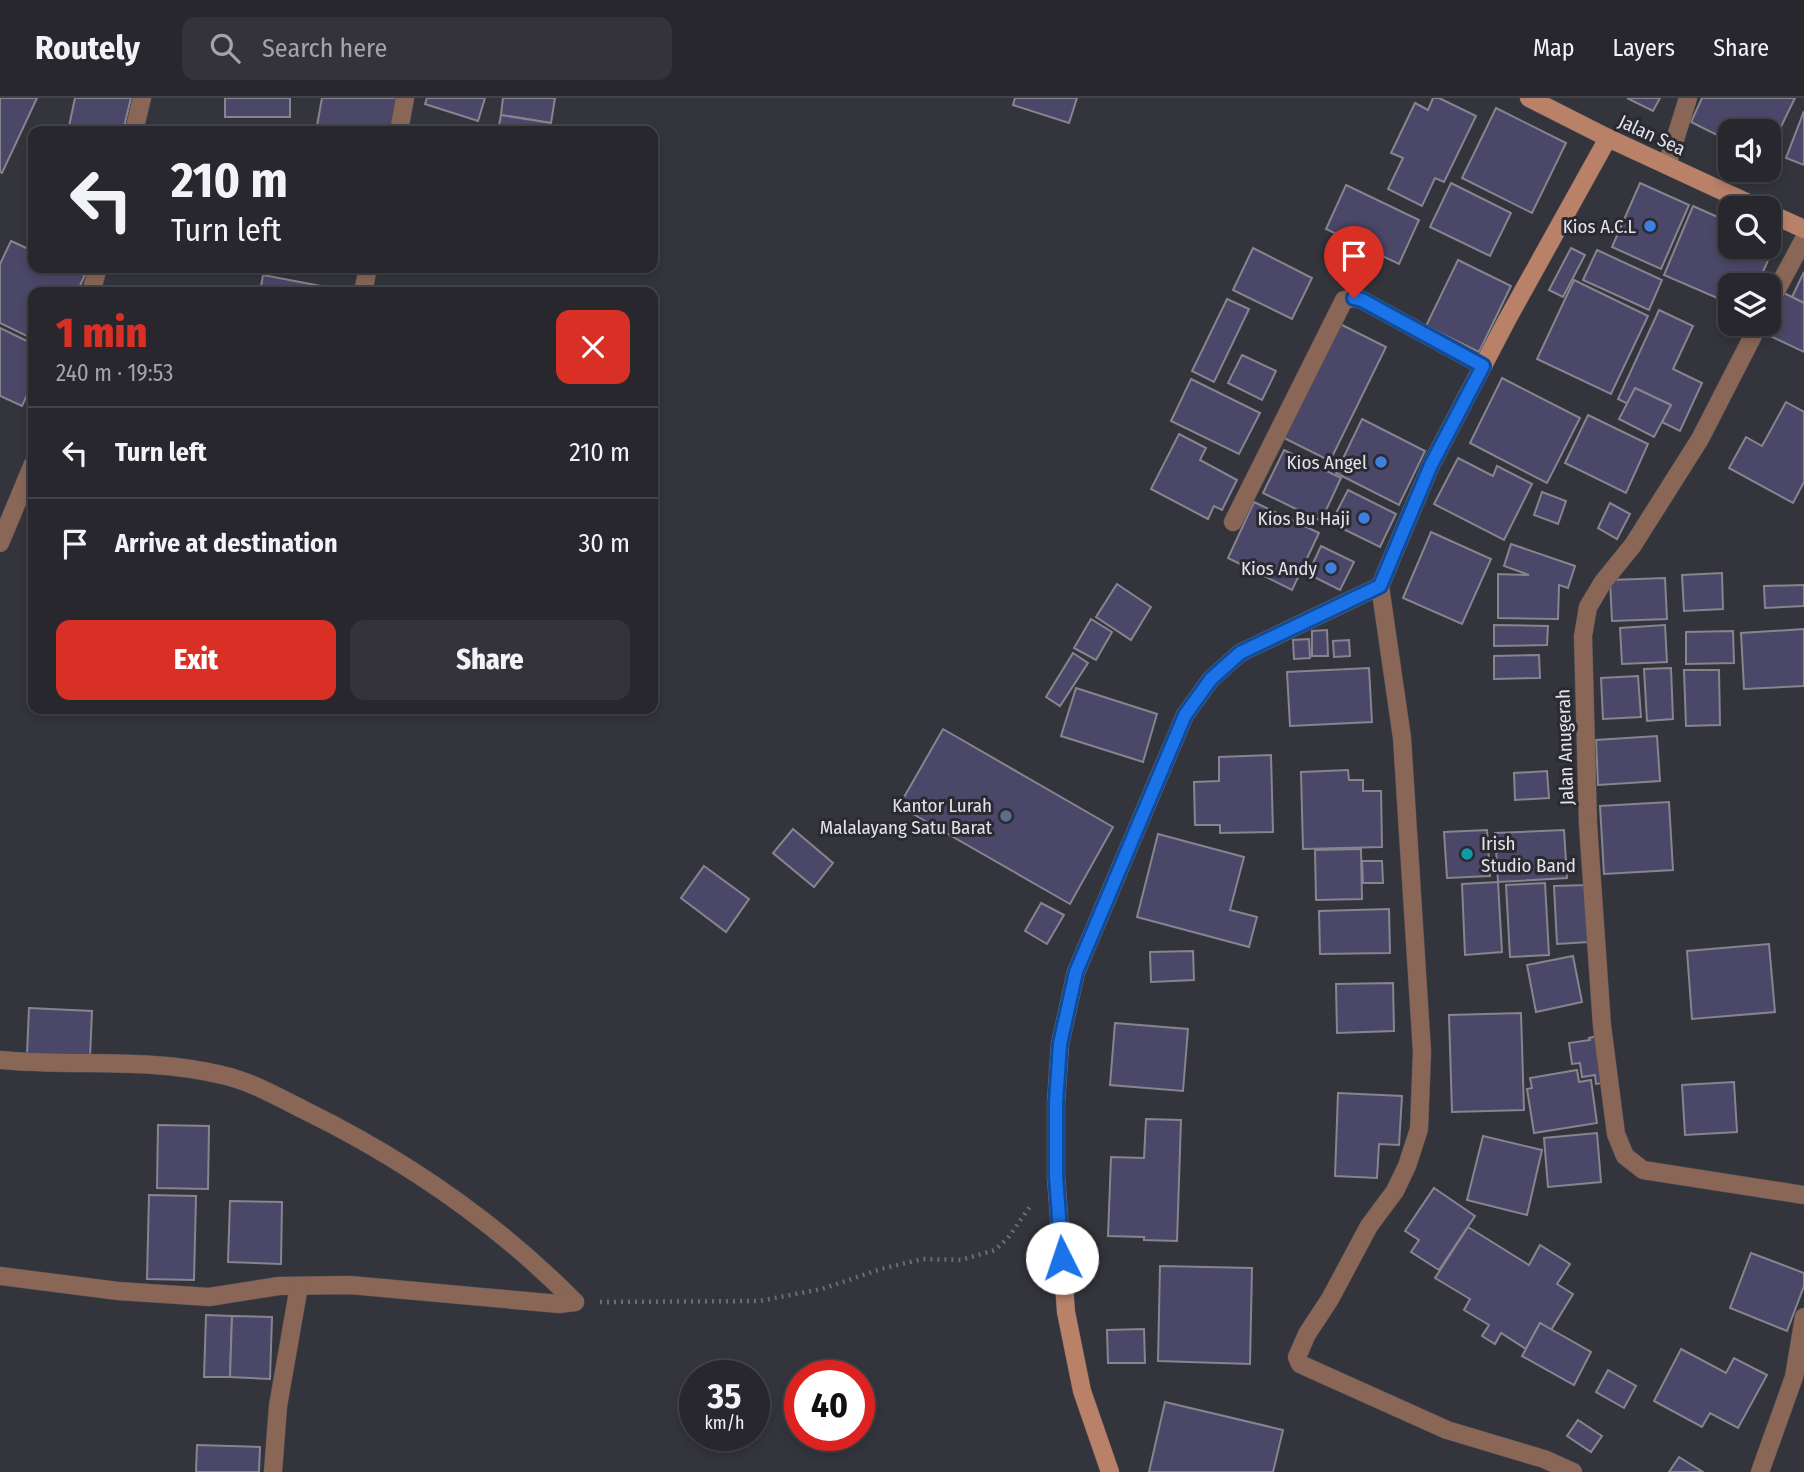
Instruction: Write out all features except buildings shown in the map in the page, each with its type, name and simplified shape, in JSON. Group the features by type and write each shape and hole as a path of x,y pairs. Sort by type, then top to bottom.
{"street":[{"path":"135,126 142,98"},
{"path":"401,126 405,98"},
{"name":"Jalan Sea","path":"1530,98 1608,138 1733,196"},
{"path":"1667,165 1688,98"},
{"path":"1573,1472 1545,1459 1447,1430 1300,1364 1297,1357 1307,1334 1330,1299 1368,1226 1395,1191 1407,1166 1419,1129 1422,1052 1402,738 1380,586 1431,465 1608,138"},
{"path":"1781,218 1804,229"},
{"path":"1781,282 1804,239"},
{"path":"1233,522 1344,300 1362,300 1483,366"},
{"name":"Jalan Anugerah","path":"1753,336 1700,439 1633,545 1603,582 1588,607 1583,636 1588,824 1602,1026 1616,1134 1625,1156 1643,1170 1804,1195"},
{"path":"0,543 28,476"},
{"path":"1110,1472 1082,1391 1066,1312 1056,1176 1056,1103 1060,1044 1076,972 1185,715 1211,679 1240,653 1380,586"},
{"path":"0,1060 170,1066 224,1075 268,1093 390,1157 462,1206 510,1240 575,1302"},
{"path":"0,1276 118,1291 209,1297 279,1286 350,1285 559,1304 575,1302"},
{"path":"273,1472 278,1406 299,1286"},
{"path":"1760,1472 1794,1377 1804,1317"}],"path":[{"path":"575,1302 760,1301 822,1289 881,1269 923,1259 961,1260 977,1256 995,1250 1008,1238 1023,1214 1056,1176"}],"place":[{"name":"Kios A.C.L","path":"1650,226"},
{"name":"Kios Angel","path":"1381,462"},
{"name":"Kios Bu Haji","path":"1364,518"},
{"name":"Kios Andy","path":"1331,568"},
{"name":"Kantor Lurah Malalayang Satu Barat","path":"1006,816"},
{"name":"Irish Studio Band","path":"1467,854"}],"route":[{"path":"1062,1258 1056,1176 1056,1103 1060,1044 1076,972 1185,715 1211,679 1240,653 1380,586 1431,465 1483,366 1354,298"}]}
